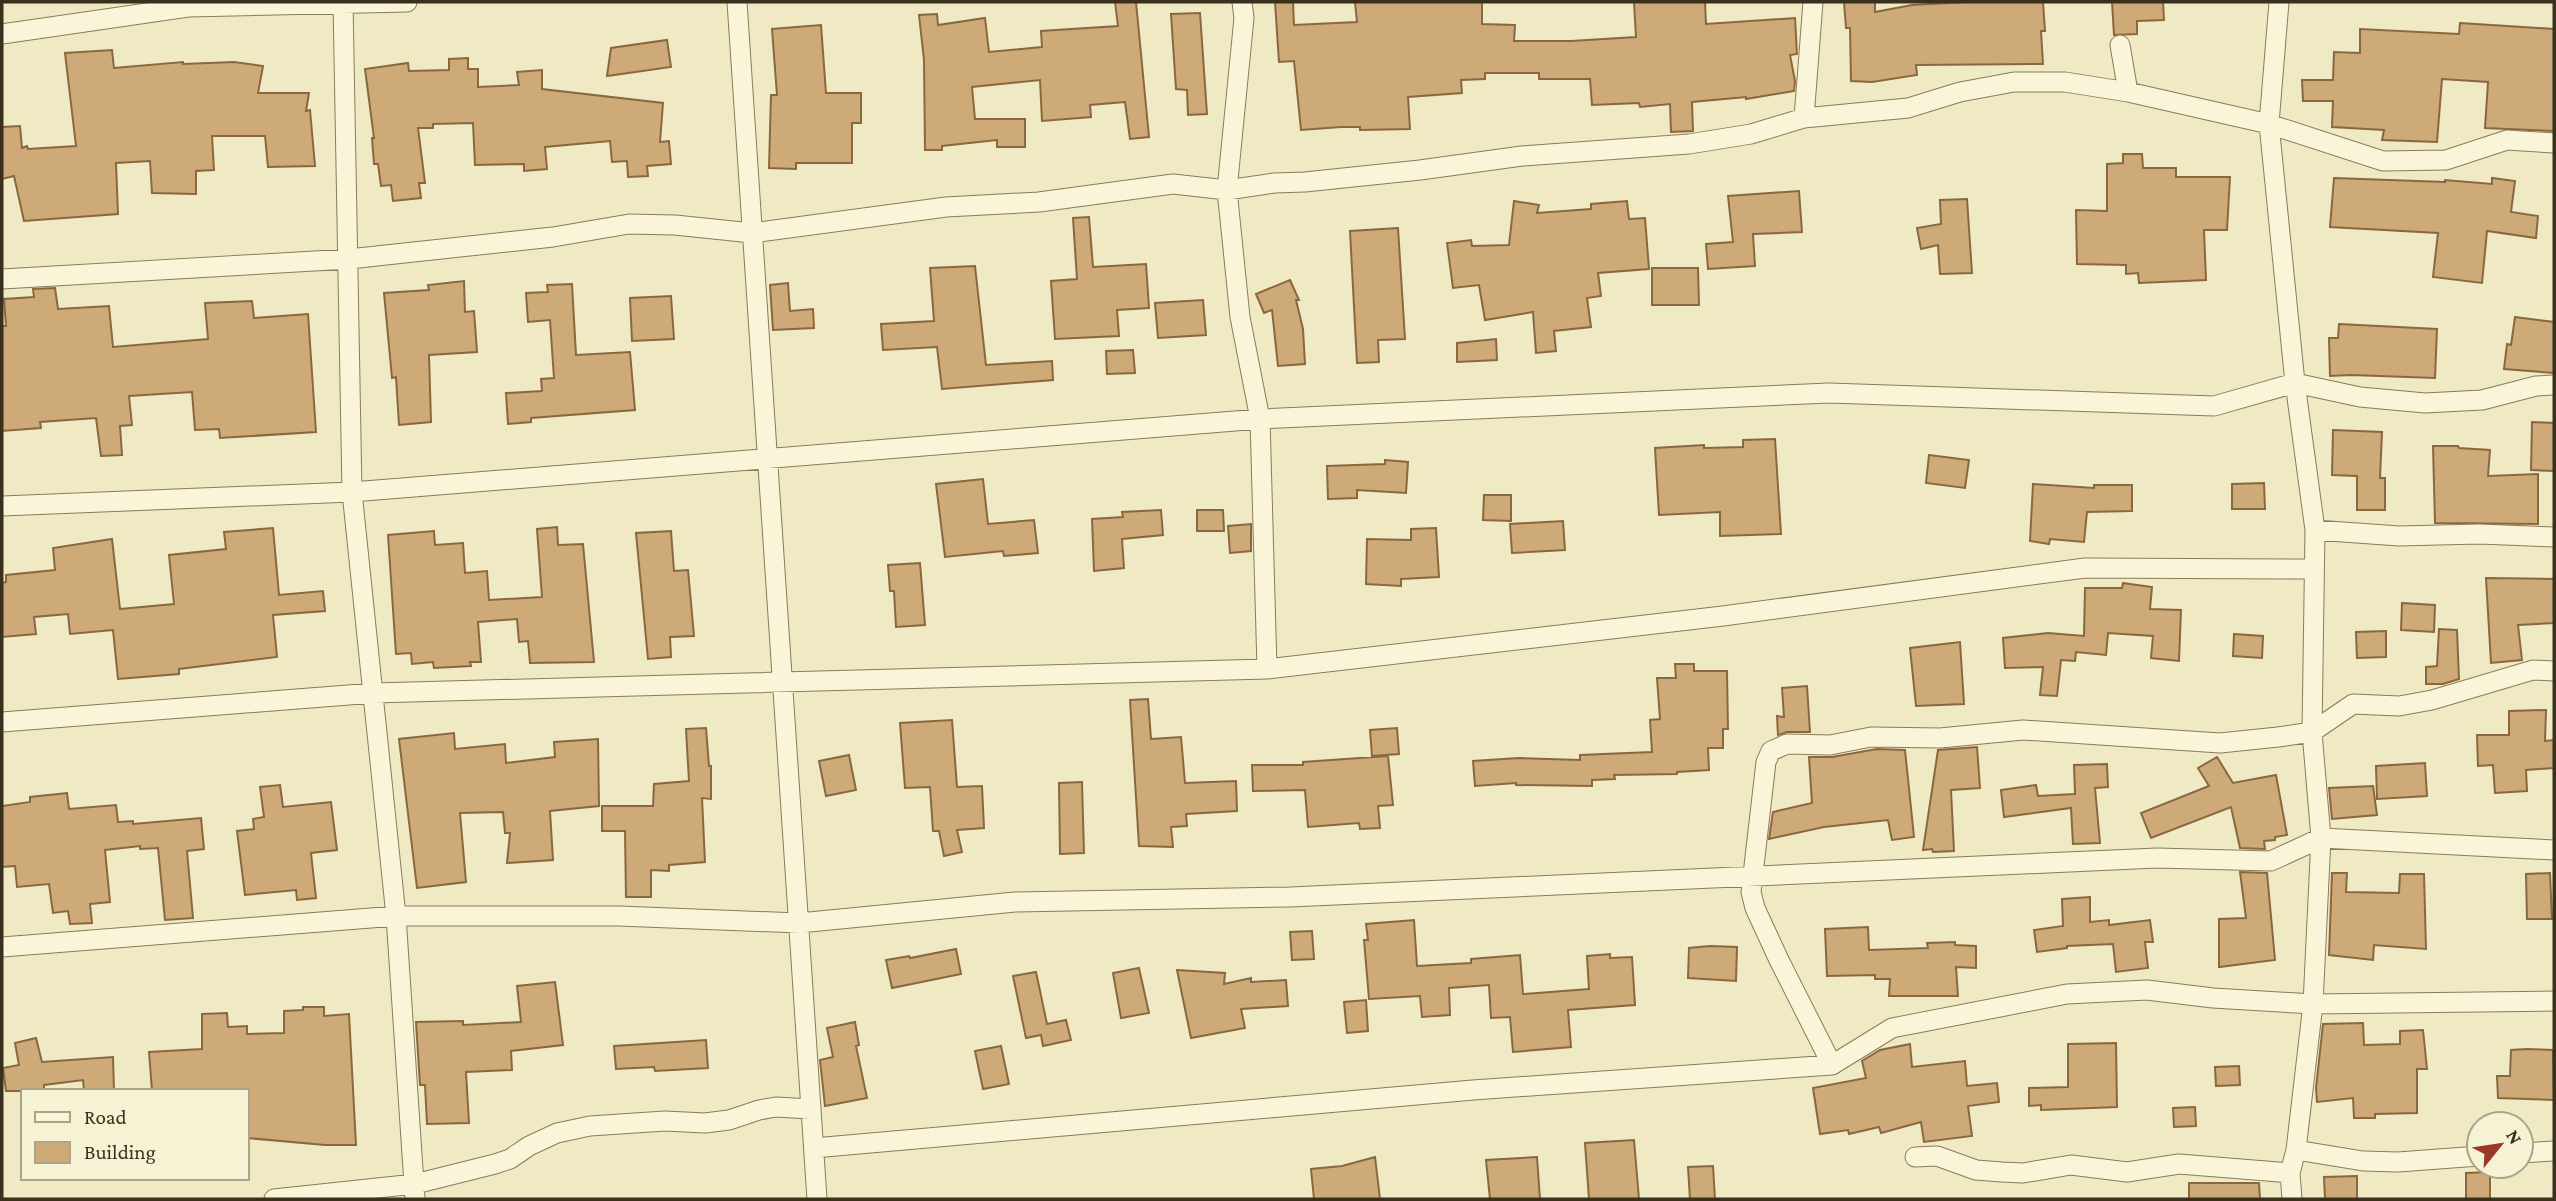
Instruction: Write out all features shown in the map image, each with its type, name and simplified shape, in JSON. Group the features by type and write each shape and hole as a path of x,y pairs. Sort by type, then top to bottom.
{"street":[{"path":"2,34 188,6 407,2"},
{"path":"737,2 817,1199"},
{"path":"1242,2 1244,19 1227,190 1240,317 1260,419 1267,670"},
{"path":"1804,118 1813,2"},
{"path":"2279,2 2269,124 2295,383 2315,530 2312,732 2321,838 2313,1004 2296,1150 2290,1174 2292,1199"},
{"path":"343,3 352,492 396,916 415,1191"},
{"path":"2120,45 2128,92"},
{"path":"2,279 349,259 553,237 629,224 675,225 752,233 946,207 1039,202 1173,184 1227,190 1273,183 1420,170 1522,156 1689,144 1751,134 1804,118 1908,108 1960,92 2014,82 2065,82 2128,92 2269,124 2383,161 2446,160 2507,141 2554,143"},
{"path":"2,506 352,492 1260,419 1829,393 2214,407 2295,383 2360,397 2425,403 2482,400 2536,386 2554,385"},
{"path":"2315,530 2399,536 2479,534 2554,537"},
{"path":"2,722 374,693 1267,670 1709,618 2085,569 2314,569"},
{"path":"1832,1065 1755,908 1751,892 1766,762 1771,751 1787,744 1830,745 1871,737 1940,738 2023,730 2220,743 2312,732 2353,704 2399,706 2432,700 2533,670 2554,671"},
{"path":"2,947 396,916 619,916 799,923 1015,902 1290,897 2157,858 2271,861 2321,838 2554,850"},
{"path":"814,1148 1473,1090 1832,1065 1892,1028 2067,994 2147,990 2213,998 2313,1004 2554,1001"},
{"path":"274,1199 415,1191 510,1159 529,1146 557,1133 590,1126 665,1121 705,1123 729,1120 776,1107 811,1109"},
{"path":"2296,1150 2363,1161 2398,1163 2465,1157"},
{"path":"2535,1152 2554,1151"},
{"path":"1915,1157 1937,1156 1976,1170 2023,1173 2071,1165 2127,1172 2179,1164 2290,1174"}],"building":[{"path":"1115,2 1136,2 1149,137 1130,139 1125,102 1090,105 1091,117 1042,121 1040,80 972,87 975,119 1025,119 1025,147 997,147 997,140 942,146 942,150 925,150 924,60 919,15 937,14 938,25 985,18 989,52 1042,47 1041,31 1118,26"},
{"path":"1275,2 1293,2 1294,25 1357,22 1355,2 1482,2 1482,24 1515,25 1514,41 1571,41 1636,37 1634,2 1705,2 1706,24 1795,18 1797,54 1790,55 1794,91 1746,99 1692,102 1693,131 1671,132 1670,104 1640,107 1639,103 1592,105 1590,79 1539,79 1539,73 1485,73 1485,79 1461,80 1462,93 1408,97 1410,129 1360,130 1360,127 1341,127 1301,130 1294,61 1279,62"},
{"path":"1844,2 1875,2 1875,12 1912,5 2043,2 2043,64 1916,65 1917,75 1872,82 1851,81 1850,28 1846,28"},
{"path":"2112,2 2163,2 2164,20 2137,21 2137,34 2114,35"},
{"path":"1200,13 1207,114 1188,115 1187,90 1176,89 1171,14"},
{"path":"2460,23 2554,29 2554,131 2485,128 2488,82 2442,79 2437,142 2382,140 2384,130 2332,127 2333,101 2303,101 2302,80 2333,80 2334,52 2360,53 2360,29 2459,34"},
{"path":"821,25 826,93 861,93 861,123 852,123 852,163 796,163 796,169 769,168 771,95 777,95 772,29"},
{"path":"667,40 671,67 607,76 611,48"},
{"path":"112,50 114,68 183,62 234,62 263,66 258,93 309,93 306,111 310,110 315,166 268,167 265,136 212,136 214,170 196,171 196,194 152,193 150,161 116,163 118,214 24,221 14,176 2,179 2,127 20,126 22,148 76,146 65,53"},
{"path":"468,58 468,69 478,69 478,87 519,85 517,72 542,70 542,89 663,103 660,142 669,141 671,164 647,166 648,176 628,177 627,161 612,162 610,141 545,147 547,169 524,171 524,164 475,165 473,123 433,124 433,128 418,128 425,183 419,183 421,198 393,201 391,185 381,186 378,164 374,164 374,138 365,69 408,63 409,71 449,70 449,59"},
{"path":"2123,154 2142,154 2143,168 2176,168 2176,177 2230,177 2227,230 2204,230 2206,280 2139,283 2138,273 2126,274 2126,265 2077,264 2076,210 2107,211 2107,164 2123,163"},
{"path":"2334,178 2445,180 2492,184 2492,178 2515,181 2511,212 2538,216 2536,238 2487,231 2482,283 2433,277 2438,233 2330,227"},
{"path":"1799,191 1802,232 1753,234 1755,266 1708,269 1706,244 1733,242 1728,196"},
{"path":"1967,199 1972,273 1940,274 1938,245 1921,249 1917,228 1941,224 1940,200"},
{"path":"1514,201 1539,205 1537,213 1591,209 1591,204 1627,201 1629,219 1645,218 1649,269 1598,273 1601,296 1587,298 1591,327 1554,331 1556,351 1536,353 1533,312 1485,320 1479,285 1453,288 1447,243 1471,240 1472,246 1509,245"},
{"path":"1089,217 1093,267 1146,264 1149,308 1117,310 1119,336 1055,339 1051,281 1077,279 1073,218"},
{"path":"1398,228 1405,339 1378,340 1379,362 1357,363 1350,231"},
{"path":"975,266 986,365 1052,361 1053,380 942,389 937,347 883,350 881,324 934,321 930,268"},
{"path":"1652,268 1698,268 1699,305 1652,305"},
{"path":"1290,280 1299,300 1296,300 1303,329 1305,364 1278,366 1272,310 1264,313 1256,294"},
{"path":"464,281 465,312 474,311 477,352 429,355 431,422 399,425 396,377 392,378 384,293 429,290 428,285"},
{"path":"788,283 790,311 813,309 814,328 773,330 770,285"},
{"path":"572,284 576,355 630,352 635,410 531,418 531,422 508,424 506,393 542,391 541,379 554,378 550,320 528,322 526,293 548,292 547,285"},
{"path":"55,288 58,309 109,306 113,347 208,339 205,303 252,301 254,318 308,314 316,432 220,438 219,429 195,430 192,392 129,396 132,425 120,426 122,455 101,456 96,418 40,422 41,428 2,431 2,326 6,326 4,299 34,297 33,289"},
{"path":"671,296 674,339 632,341 630,298"},
{"path":"1203,300 1206,335 1158,338 1155,303"},
{"path":"2515,317 2554,322 2554,373 2504,369 2507,344 2511,345"},
{"path":"2339,324 2437,329 2435,378 2330,376 2329,338 2338,338"},
{"path":"1496,339 1497,360 1457,362 1457,343"},
{"path":"1133,350 1135,373 1107,374 1106,351"},
{"path":"2532,422 2554,423 2554,471 2531,470"},
{"path":"2333,430 2382,432 2380,478 2385,478 2385,510 2357,510 2357,476 2332,475"},
{"path":"1775,439 1781,534 1720,536 1720,512 1659,515 1655,448 1704,445 1704,448 1743,447 1743,440"},
{"path":"2433,446 2490,450 2488,476 2538,474 2538,524 2435,523"},
{"path":"1929,455 1969,460 1965,488 1926,483"},
{"path":"1385,460 1408,462 1406,493 1357,490 1357,498 1328,499 1327,466 1385,464"},
{"path":"983,479 988,524 1034,520 1038,553 1004,556 1003,551 945,557 936,484"},
{"path":"2264,483 2265,509 2232,509 2232,484"},
{"path":"2033,484 2094,488 2094,485 2132,485 2132,511 2087,512 2084,542 2050,539 2049,544 2030,541"},
{"path":"1484,495 1511,495 1511,521 1483,520"},
{"path":"1161,510 1163,535 1122,539 1124,568 1094,571 1092,519 1123,517 1122,512"},
{"path":"1197,510 1223,510 1224,531 1197,531"},
{"path":"1563,521 1565,550 1512,553 1510,524"},
{"path":"1251,524 1251,551 1230,553 1228,526"},
{"path":"557,527 558,545 583,544 594,662 530,663 528,641 519,642 517,619 478,622 481,662 470,662 471,666 434,668 433,662 412,664 411,653 396,654 388,535 434,531 435,545 463,543 465,573 487,571 489,600 542,597 537,529"},
{"path":"273,528 279,595 323,591 325,611 273,615 277,657 179,669 179,674 118,679 113,630 70,634 68,614 34,617 36,634 2,637 2,583 6,582 6,575 55,570 53,548 112,539 120,609 174,604 169,555 226,549 224,532"},
{"path":"1436,528 1439,577 1401,579 1401,586 1366,584 1367,539 1411,540 1411,529"},
{"path":"671,531 674,571 688,570 694,636 670,637 671,657 648,659 636,533"},
{"path":"920,563 925,625 896,627 894,591 890,591 888,565"},
{"path":"2486,578 2554,579 2554,623 2518,625 2522,660 2491,663"},
{"path":"2123,583 2152,587 2150,609 2181,610 2179,661 2151,658 2153,636 2108,633 2106,655 2076,652 2075,661 2061,660 2057,696 2040,695 2043,667 2005,668 2003,638 2048,633 2084,636 2085,588 2122,588"},
{"path":"2402,603 2435,605 2434,632 2401,630"},
{"path":"2439,629 2457,630 2459,679 2443,684 2426,684 2426,667 2437,666"},
{"path":"2386,631 2386,657 2357,658 2356,632"},
{"path":"2234,634 2263,636 2262,658 2233,656"},
{"path":"1960,642 1964,704 1916,706 1910,648"},
{"path":"1675,664 1694,664 1694,671 1727,671 1728,729 1723,729 1723,748 1708,748 1709,770 1677,774 1614,775 1615,779 1592,780 1592,786 1516,783 1475,786 1473,761 1519,758 1580,760 1580,755 1652,752 1650,720 1660,719 1657,678 1676,678"},
{"path":"1807,686 1810,732 1787,732 1778,735 1777,716 1784,717 1782,688"},
{"path":"1148,699 1151,739 1181,737 1185,783 1236,781 1237,811 1186,814 1187,826 1171,827 1173,847 1139,846 1130,700"},
{"path":"2546,710 2545,741 2554,740 2554,768 2526,770 2527,791 2495,793 2493,765 2478,766 2477,735 2509,735 2509,711"},
{"path":"952,720 957,787 982,786 984,828 957,830 962,852 944,856 939,831 933,831 930,787 905,788 900,723"},
{"path":"706,728 711,766 711,799 702,798 705,862 669,865 669,871 651,870 651,897 626,897 625,831 602,831 602,806 653,806 654,784 689,781 686,729"},
{"path":"1397,728 1399,754 1372,756 1370,730"},
{"path":"454,733 455,749 505,744 506,763 555,757 554,742 598,739 599,806 550,811 553,860 507,863 510,833 505,833 503,812 460,813 466,882 417,888 399,739"},
{"path":"1977,747 1980,788 1951,790 1954,851 1923,850 1938,750"},
{"path":"1877,749 1905,750 1914,837 1892,840 1888,820 1824,827 1769,839 1773,812 1812,803 1809,757 1832,757"},
{"path":"849,755 856,790 826,796 819,761"},
{"path":"1388,756 1393,805 1378,806 1380,828 1360,829 1359,823 1308,827 1305,790 1253,791 1252,765 1303,765 1303,762"},
{"path":"2217,757 2233,783 2276,775 2287,835 2264,841 2265,849 2240,848 2231,807 2151,838 2141,813 2209,786 2198,768"},
{"path":"2425,763 2427,796 2377,799 2376,766"},
{"path":"2107,764 2108,787 2095,788 2100,843 2073,844 2071,808 2004,817 2001,790 2036,785 2038,796 2075,794 2074,765"},
{"path":"1082,782 1084,853 1060,854 1059,783"},
{"path":"280,785 283,807 331,802 337,850 311,853 316,898 297,900 296,890 245,895 237,831 254,829 253,819 264,817 260,787"},
{"path":"2373,786 2377,815 2332,819 2329,788"},
{"path":"67,793 69,809 116,805 118,822 133,821 133,824 201,818 204,849 187,851 193,918 165,920 158,848 140,849 140,846 105,850 110,902 90,904 92,923 70,924 68,911 53,913 49,884 17,887 15,866 2,867 2,806 30,802 30,797"},
{"path":"2240,872 2267,873 2275,960 2219,967 2219,919 2246,918"},
{"path":"2332,873 2347,873 2346,892 2399,893 2400,874 2424,874 2426,949 2374,945 2373,960 2329,955"},
{"path":"2550,873 2552,919 2527,919 2526,874"},
{"path":"2090,897 2090,922 2109,920 2109,925 2150,920 2153,942 2145,942 2148,968 2116,972 2113,944 2067,946 2037,952 2034,930 2063,926 2062,899"},
{"path":"1414,920 1417,966 1471,963 1471,959 1520,955 1523,994 1589,989 1587,956 1610,954 1610,958 1632,957 1635,1005 1568,1010 1571,1047 1513,1052 1510,1017 1491,1018 1489,985 1449,988 1450,1015 1422,1017 1420,996 1369,999 1364,940 1368,940 1366,924"},
{"path":"1868,927 1869,950 1928,948 1927,943 1955,942 1955,945 1976,946 1976,968 1956,967 1958,996 1889,996 1890,979 1875,979 1875,975 1827,976 1825,929"},
{"path":"1312,931 1314,959 1292,960 1290,932"},
{"path":"1737,947 1736,981 1688,978 1689,948"},
{"path":"956,949 961,974 892,988 886,960"},
{"path":"1139,968 1149,1013 1121,1018 1113,973"},
{"path":"1177,970 1225,973 1224,984 1251,978 1251,982 1286,980 1288,1006 1241,1009 1245,1028 1191,1038"},
{"path":"1036,972 1047,1024 1066,1020 1071,1040 1043,1046 1041,1035 1026,1038 1013,976"},
{"path":"555,982 563,1045 511,1051 512,1070 466,1072 469,1123 427,1124 425,1085 420,1085 416,1022 463,1021 463,1025 521,1022 517,986"},
{"path":"1366,1000 1368,1031 1347,1033 1344,1002"},
{"path":"303,1007 324,1007 324,1016 349,1014 356,1145 248,1138 248,1089 152,1089 149,1052 202,1049 202,1014 227,1013 228,1027 247,1026 247,1034 284,1033 284,1011 303,1010"},
{"path":"855,1022 859,1045 856,1046 867,1098 825,1106 820,1060 833,1057 827,1028"},
{"path":"2363,1023 2364,1045 2400,1044 2400,1031 2423,1030 2427,1069 2417,1069 2417,1113 2375,1114 2375,1118 2354,1118 2353,1098 2317,1102 2323,1024"},
{"path":"36,1038 42,1062 113,1057 114,1089 84,1089 83,1080 44,1085 44,1089 6,1091 3,1068 19,1065 15,1043"},
{"path":"706,1040 708,1068 655,1071 654,1067 616,1069 614,1046"},
{"path":"2116,1043 2117,1107 2041,1110 2041,1105 2029,1106 2029,1088 2068,1087 2068,1044"},
{"path":"1910,1044 1912,1067 1965,1061 1967,1086 1997,1083 1999,1102 1968,1106 1972,1136 1924,1142 1921,1122 1881,1133 1879,1127 1849,1134 1848,1130 1820,1134 1813,1088 1866,1078 1862,1061 1880,1050"},
{"path":"1001,1046 1009,1084 983,1089 975,1051"},
{"path":"2511,1050 2553,1050 2554,1100 2498,1098 2497,1076 2510,1076"},
{"path":"2239,1066 2240,1085 2216,1086 2215,1067"},
{"path":"2195,1107 2196,1126 2174,1127 2173,1108"},
{"path":"1634,1140 1639,1199 1589,1199 1585,1143"},
{"path":"1375,1157 1380,1199 1314,1199 1311,1169 1342,1166"},
{"path":"1537,1157 1540,1199 1490,1199 1486,1160"},
{"path":"1713,1166 1715,1199 1690,1199 1688,1167"},
{"path":"2357,1176 2357,1199 2325,1199 2324,1177"},
{"path":"2466,1180 2490,1180 2490,1199 2466,1199"},
{"path":"2189,1183 2259,1183 2260,1199 2189,1199"}]}
